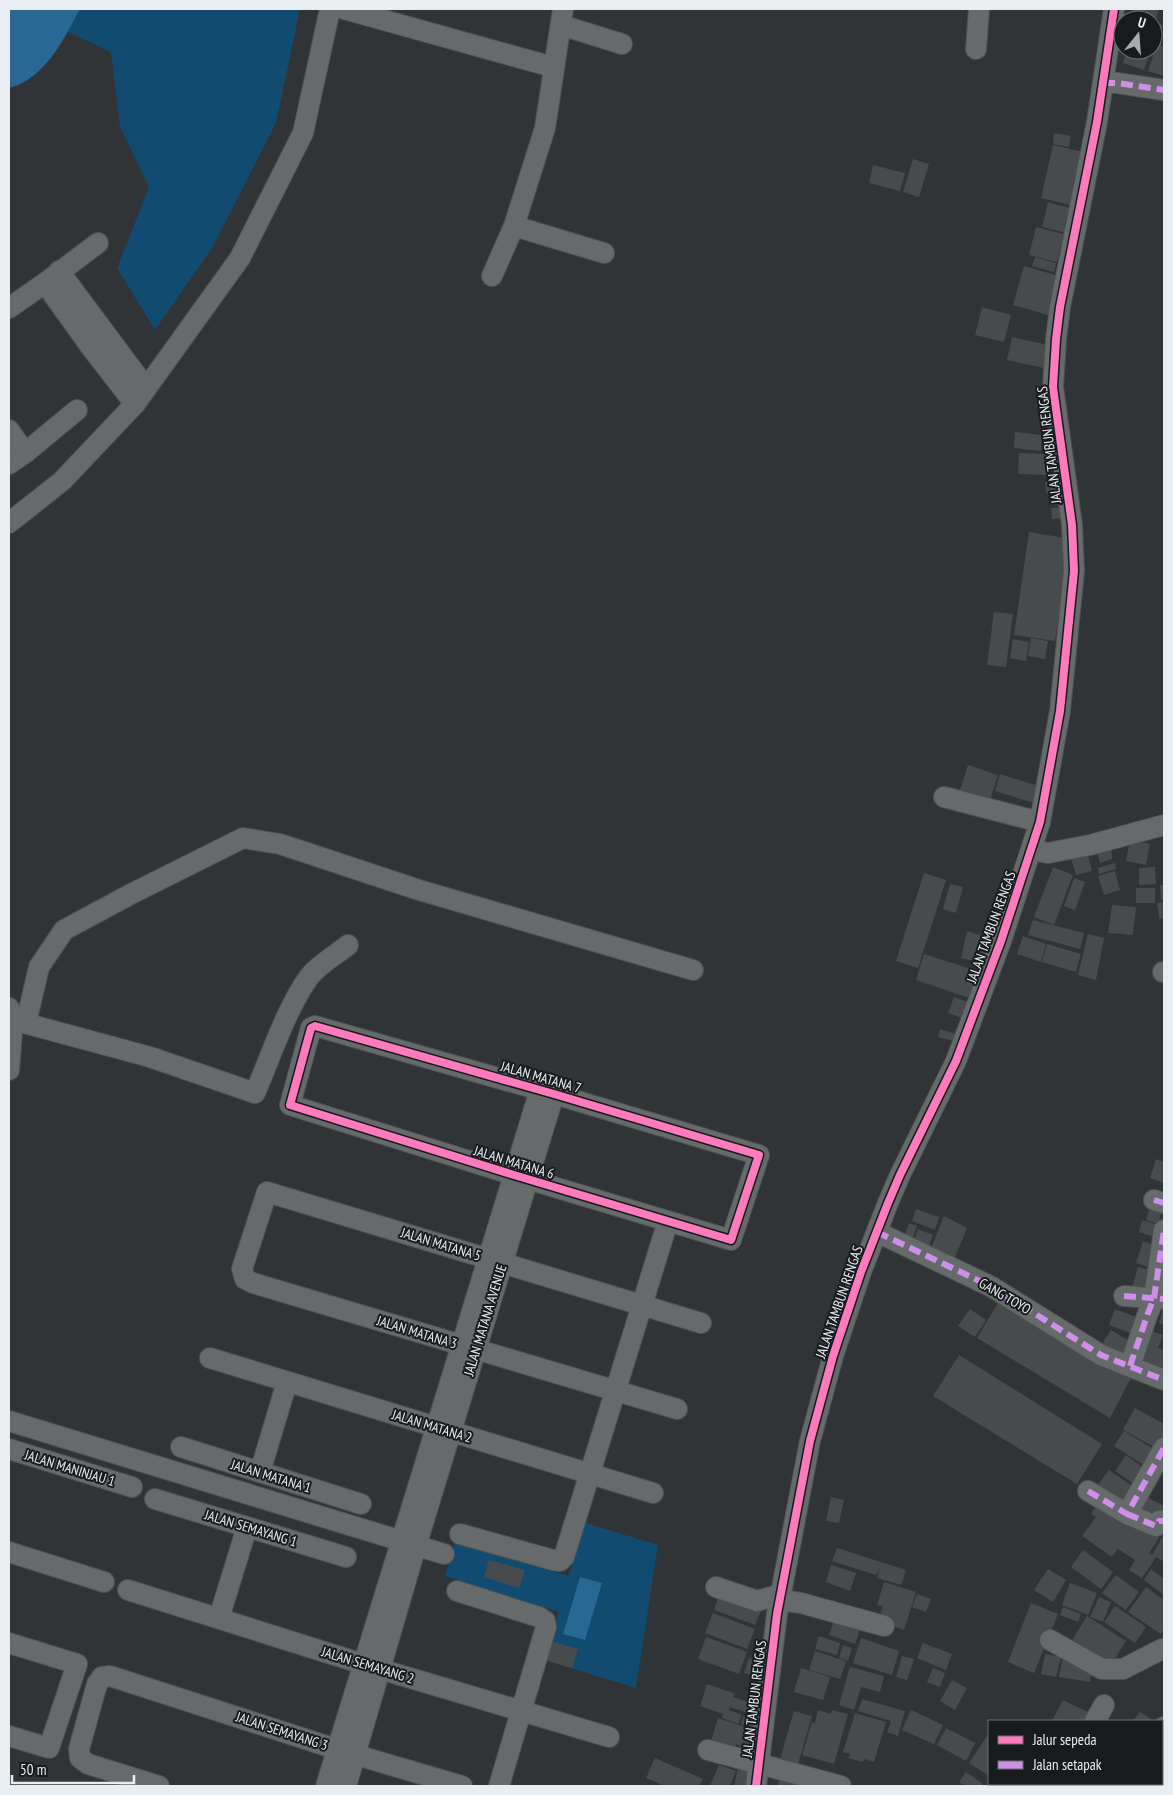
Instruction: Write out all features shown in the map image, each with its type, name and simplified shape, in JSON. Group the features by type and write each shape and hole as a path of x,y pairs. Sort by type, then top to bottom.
{"street":[{"path":"9,523 62,481 141,396 240,258 303,133 330,9"},
{"path":"344,9 553,67"},
{"path":"976,48 979,9"},
{"name":"JALAN TAMBUN RENGAS","path":"756,1786 765,1766 810,1441 833,1356 861,1272 889,1237 900,1175 956,1061 1001,941 1039,851 1040,822 1060,711 1074,571 1072,525 1054,402 1056,339 1060,307 1097,122 1116,84 1114,9"},
{"path":"492,276 514,226 545,128 562,17 622,44"},
{"path":"1116,84 1164,90"},
{"path":"514,226 604,253"},
{"path":"9,308 98,243"},
{"path":"52,277 141,396"},
{"path":"9,430 17,458 77,410"},
{"path":"944,797 1040,822"},
{"path":"1039,851 1090,845 1164,825"},
{"path":"9,1070 16,1017 39,967 64,930 243,838 280,844 419,890 693,970"},
{"path":"16,1017 150,1057 254,1093 290,1009 310,977 348,945"},
{"name":"JALAN MATANA 7","path":"290,1105 311,1028 315,1026 759,1155 731,1240"},
{"name":"JALAN MATANA AVENUE","path":"345,1751 547,1092"},
{"name":"JALAN MATANA 6","path":"290,1105 731,1240"},
{"name":"JALAN MATANA 5","path":"245,1278 242,1269 267,1192 700,1322"},
{"path":"460,1534 560,1562 564,1557 668,1221"},
{"name":"GANG TOYO","path":"889,1237 992,1287 1101,1355 1164,1380"},
{"path":"1130,1366 1148,1312 1159,1298 1163,1242"},
{"name":"JALAN MATANA 3","path":"245,1278 253,1283 676,1410"},
{"path":"1124,1296 1159,1298"},
{"name":"JALAN MATANA 2","path":"210,1358 653,1493"},
{"path":"260,1472 287,1382"},
{"path":"9,1421 444,1554"},
{"name":"JALAN MATANA 1","path":"181,1447 361,1504"},
{"path":"1127,1514 1164,1448"},
{"name":"JALAN MANINJAU 1","path":"9,1450 132,1487"},
{"path":"1088,1491 1127,1514 1156,1526 1159,1521 1164,1521"},
{"name":"JALAN SEMAYANG 1","path":"155,1499 346,1558"},
{"path":"220,1618 247,1528"},
{"path":"9,1552 104,1582"},
{"path":"716,1587 757,1602 787,1600 884,1626"},
{"name":"JALAN SEMAYANG 2","path":"128,1590 371,1667 609,1737"},
{"path":"457,1591 539,1617 545,1621 546,1627 499,1786"},
{"path":"1050,1640 1102,1669 1123,1669 1164,1650"},
{"path":"9,1643 77,1664 49,1748 9,1736"},
{"name":"JALAN SEMAYANG 3","path":"159,1786 88,1764 80,1758 79,1749 94,1694 97,1684 102,1678 110,1676 462,1786"},
{"path":"708,1750 841,1786"},
{"path":"326,1786 345,1751"},
{"path":"345,1751 346,1786"}],"shaded area":[{"path":"9,9 80,9 60,45 43,67 22,83 9,88"},
{"path":"80,9 300,9 276,123 212,248 155,330 117,268 149,187 120,127 111,52 68,32"},
{"path":"583,1522 658,1545 636,1688 545,1660 559,1612 445,1576 455,1542 569,1576"},
{"path":"580,1577 602,1583 585,1640 563,1634"}],"building":[{"path":"1127,9 1159,9 1159,10"},
{"path":"1164,46 1164,76 1148,71 1152,60 1163,60"},
{"path":"1124,60 1147,60 1144,70 1123,63"},
{"path":"1054,133 1071,136 1069,147 1053,144"},
{"path":"1053,145 1083,152 1071,205 1041,198"},
{"path":"913,159 929,164 919,197 903,192"},
{"path":"873,165 905,173 900,191 869,183"},
{"path":"1048,202 1073,209 1067,233 1042,227"},
{"path":"1036,227 1064,234 1057,262 1029,255"},
{"path":"1035,257 1056,263 1054,272 1032,266"},
{"path":"1024,266 1059,276 1048,315 1013,305"},
{"path":"982,307 1011,315 1004,342 975,335"},
{"path":"1012,337 1053,346 1048,369 1007,360"},
{"path":"1015,432 1042,435 1041,451 1014,448"},
{"path":"1019,453 1048,454 1047,475 1018,474"},
{"path":"1060,481 1061,492 1046,493 1045,482"},
{"path":"1065,495 1065,504 1050,505 1050,496"},
{"path":"1066,507 1067,518 1052,519 1051,508"},
{"path":"1029,532 1071,539 1055,641 1014,635"},
{"path":"994,612 1013,614 1006,667 987,665"},
{"path":"1031,638 1048,641 1045,659 1028,656"},
{"path":"1013,639 1029,642 1026,661 1010,658"},
{"path":"968,765 998,775 989,803 959,793"},
{"path":"1000,774 1039,786 1034,803 995,791"},
{"path":"1130,840 1150,844 1146,865 1126,861"},
{"path":"1111,844 1112,859 1100,863 1096,848"},
{"path":"1086,848 1092,871 1076,875 1069,853"},
{"path":"1115,863 1116,869 1099,874 1098,868"},
{"path":"1053,867 1073,875 1054,925 1034,917"},
{"path":"1155,867 1156,884 1139,885 1139,868"},
{"path":"1115,871 1120,890 1104,895 1098,876"},
{"path":"924,873 946,880 918,968 896,961"},
{"path":"1074,878 1085,882 1075,910 1064,906"},
{"path":"950,884 963,887 956,913 943,909"},
{"path":"1160,885 1164,885 1164,899 1161,900"},
{"path":"1136,888 1155,888 1155,903 1136,903"},
{"path":"1164,902 1164,918 1159,919 1157,903"},
{"path":"1112,905 1136,907 1133,935 1108,933"},
{"path":"1033,920 1084,933 1080,949 1028,935"},
{"path":"967,931 989,938 984,963 961,958"},
{"path":"1088,934 1104,938 1096,980 1078,975"},
{"path":"1023,936 1046,944 1041,962 1017,954"},
{"path":"1047,944 1081,954 1076,972 1042,962"},
{"path":"924,954 981,972 972,999 916,980"},
{"path":"954,997 968,1002 962,1018 948,1013"},
{"path":"940,1029 956,1034 954,1041 938,1037"},
{"path":"1156,1159 1164,1162 1164,1183 1150,1178"},
{"path":"1151,1203 1163,1207 1158,1224 1146,1220"},
{"path":"916,1209 939,1217 935,1230 912,1221"},
{"path":"944,1216 967,1228 953,1262 929,1253"},
{"path":"1142,1220 1162,1226 1158,1238 1139,1232"},
{"path":"909,1223 917,1226 911,1243 903,1241"},
{"path":"918,1229 933,1235 928,1249 913,1243"},
{"path":"1143,1241 1158,1246 1151,1268 1136,1263"},
{"path":"1138,1267 1156,1272 1150,1294 1132,1288"},
{"path":"1001,1298 1131,1378 1110,1418 977,1338"},
{"path":"1164,1305 1164,1325 1159,1323"},
{"path":"970,1309 986,1320 975,1337 958,1326"},
{"path":"1115,1309 1144,1320 1138,1336 1109,1325"},
{"path":"1111,1330 1134,1344 1124,1361 1100,1347"},
{"path":"1149,1330 1163,1335 1158,1348 1164,1350 1164,1371 1137,1361"},
{"path":"959,1355 1102,1444 1077,1484 933,1396"},
{"path":"1135,1408 1164,1424 1164,1442 1160,1450 1123,1430"},
{"path":"1124,1431 1160,1453 1150,1469 1114,1446"},
{"path":"1126,1455 1149,1472 1138,1487 1115,1471"},
{"path":"1109,1470 1135,1488 1125,1503 1098,1485"},
{"path":"1145,1496 1164,1506 1159,1518 1139,1508"},
{"path":"831,1497 844,1500 839,1523 826,1521"},
{"path":"1100,1499 1159,1538 1149,1553 1152,1555 1164,1534 1164,1562 1156,1557 1142,1578 1129,1570 1135,1560 1118,1549 1112,1557 1082,1536 1096,1517 1091,1514"},
{"path":"837,1548 906,1570 901,1585 877,1578 880,1567 876,1575 832,1561"},
{"path":"1083,1550 1113,1572 1101,1589 1071,1567"},
{"path":"489,1560 525,1570 519,1588 484,1577"},
{"path":"831,1565 856,1573 850,1591 826,1582"},
{"path":"1048,1569 1066,1580 1053,1602 1034,1590"},
{"path":"1151,1569 1164,1579 1164,1595 1144,1580"},
{"path":"1116,1575 1139,1592 1126,1610 1102,1593"},
{"path":"884,1582 916,1592 904,1630 878,1621 883,1606 877,1605"},
{"path":"1070,1583 1097,1593 1088,1615 1062,1605"},
{"path":"1146,1587 1164,1600 1164,1629 1161,1634 1128,1612"},
{"path":"721,1590 763,1606 755,1625 714,1610"},
{"path":"917,1594 931,1599 926,1612 912,1607"},
{"path":"1099,1597 1111,1602 1103,1622 1090,1617"},
{"path":"1031,1603 1058,1614 1034,1673 1008,1662"},
{"path":"1115,1606 1146,1627 1135,1643 1104,1622"},
{"path":"1063,1607 1081,1614 1078,1622 1060,1615"},
{"path":"713,1613 755,1629 747,1649 705,1633"},
{"path":"836,1615 862,1623 855,1644 829,1635"},
{"path":"1087,1616 1126,1641 1111,1665 1072,1640"},
{"path":"819,1636 840,1643 837,1655 815,1649"},
{"path":"706,1637 747,1652 739,1674 698,1659"},
{"path":"861,1638 899,1651 892,1675 853,1663"},
{"path":"551,1641 578,1649 572,1668 545,1660"},
{"path":"923,1643 952,1654 946,1670 917,1658"},
{"path":"843,1645 852,1648 848,1661 839,1658"},
{"path":"815,1651 846,1661 840,1679 809,1670"},
{"path":"1045,1654 1061,1657 1056,1677 1041,1674"},
{"path":"902,1656 914,1659 907,1680 896,1677"},
{"path":"749,1658 763,1662 759,1677 744,1673"},
{"path":"1062,1660 1093,1665 1090,1682 1059,1677"},
{"path":"850,1667 884,1676 880,1692 861,1687 854,1710 839,1705"},
{"path":"801,1668 830,1677 823,1700 794,1692"},
{"path":"933,1668 945,1673 940,1687 927,1682"},
{"path":"952,1680 967,1688 955,1710 940,1701"},
{"path":"707,1684 734,1693 733,1697 748,1702 749,1699 763,1704 759,1717 730,1707 729,1710 742,1715 738,1724 722,1718 723,1714 700,1706"},
{"path":"862,1699 905,1711 898,1736 887,1732 891,1721 858,1711"},
{"path":"1063,1700 1092,1714 1089,1720 1053,1720"},
{"path":"818,1710 831,1714 832,1710 848,1714 834,1764 802,1755 812,1722 815,1723"},
{"path":"911,1710 943,1725 934,1744 902,1730"},
{"path":"794,1711 812,1716 798,1764 780,1759"},
{"path":"1140,1712 1152,1720 1134,1720"},
{"path":"855,1713 886,1722 874,1762 864,1759 863,1762 848,1758 850,1754 843,1752"},
{"path":"743,1716 760,1720 758,1728 741,1724"},
{"path":"718,1718 748,1728 743,1744 748,1729 759,1733 756,1743 751,1741 749,1749 736,1744 733,1754 709,1747"},
{"path":"946,1728 975,1743 966,1761 937,1745"},
{"path":"988,1734 988,1775 969,1763"},
{"path":"655,1758 703,1779 699,1786 665,1786 646,1778"},
{"path":"739,1762 754,1765 749,1786 734,1786"},
{"path":"719,1765 736,1771 730,1786 710,1786"},
{"path":"966,1772 983,1784 981,1786 965,1786 959,1782"},
{"path":"779,1780 809,1786 778,1786"},
{"path":"1071,1785 1116,1785 1115,1786"}],"marked path":[{"path":"1103,83 1117,83 1164,90"},
{"path":"1154,1200 1164,1203"},
{"path":"1130,1366 1154,1298 1164,1230"},
{"path":"877,1232 992,1287 1101,1355 1164,1380"},
{"path":"1124,1296 1164,1299"},
{"path":"1088,1491 1127,1514 1164,1448"},
{"path":"1127,1514 1156,1526 1159,1521 1164,1521"}],"cycle path":[{"path":"756,1786 777,1614 810,1441 833,1356 861,1272 888,1203 956,1061 1001,941 1040,822 1060,711 1074,571 1072,525 1053,387 1056,339 1060,307 1097,122 1114,9"},
{"path":"315,1026 759,1155 731,1240 290,1105 311,1028 315,1026"}]}
